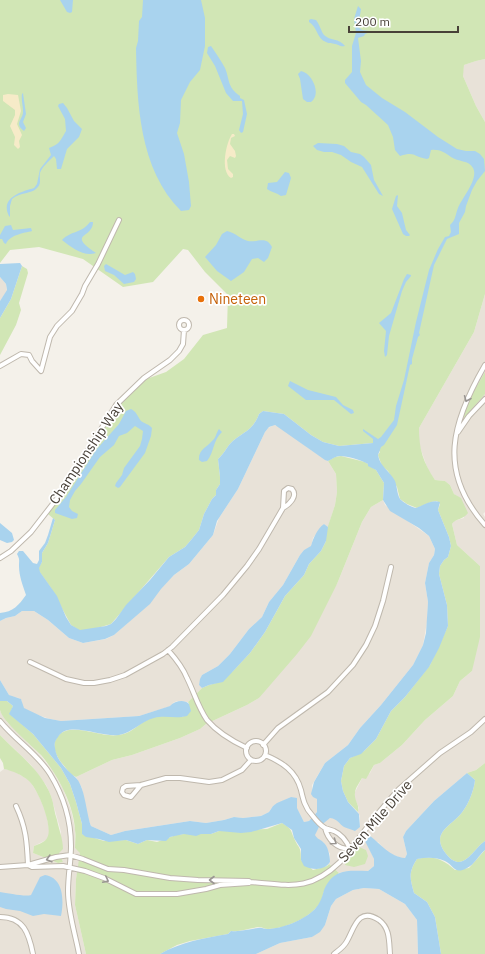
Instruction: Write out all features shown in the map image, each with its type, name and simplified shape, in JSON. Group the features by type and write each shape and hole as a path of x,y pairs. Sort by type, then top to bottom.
{"street":[{"path":"0,366 21,354 29,355 41,371 50,337 57,326 72,311 98,264 119,220"},
{"name":"Championship Way","path":"0,558 11,551 31,532 62,492 116,405 144,378 170,360 179,351 183,344 184,330"},
{"path":"485,365 468,396 460,419 455,461 459,486 471,508 485,524"},
{"path":"457,436 469,416 485,399"},
{"path":"30,662 66,679 84,683 110,680 125,675 157,658 168,650 235,582 259,549 283,508 287,506 294,497 295,492 292,488 288,488 284,492 283,508"},
{"path":"263,745 282,724 328,692 346,674 356,661 375,626 391,567"},
{"path":"168,650 183,670 207,720 221,733 247,748"},
{"name":"Seven Mile Drive","path":"70,855 108,869 124,870 170,878 249,881 282,886 305,884 328,873 340,862 380,811 409,780 440,753 471,732 485,719"},
{"path":"0,721 39,760 50,774 56,784 67,815 70,836 69,902 79,954"},
{"path":"251,760 246,754 249,745 254,742 263,745"},
{"path":"141,785 166,778 180,778 209,782 222,780 242,770 251,760 260,760 265,755 263,745"},
{"path":"265,755 284,764 292,772 298,782 305,805 323,826 332,842 346,849 350,849"},
{"path":"16,806 22,819 26,835 28,865"},
{"path":"323,826 340,835 350,849"},
{"path":"0,867 28,865 56,857 70,855"},
{"name":"Seven Mile Drive","path":"28,865 32,867 63,866 85,871 104,878 136,894 177,894 220,886 249,884 250,882"},
{"path":"334,954 346,942 352,929 358,921 362,917 369,916 380,922 386,928 389,936 390,954"},
{"path":"0,917 10,918 24,927 29,935 33,954"}],"shaded area":[{"path":"485,59 485,122 476,106 463,76 463,71 464,65"},
{"path":"0,277 6,284 7,291 0,301"},
{"path":"485,294 485,512 483,514 485,517 485,763 476,770 467,773 434,801 406,831 403,837 407,854 405,858 388,853 378,842 366,841 374,859 374,866 368,871 349,871 339,873 329,864 330,854 324,843 315,837 315,832 326,820 330,818 334,818 342,823 344,827 350,829 360,827 360,816 358,812 359,808 355,799 355,792 362,778 370,773 374,765 380,763 402,745 425,720 453,696 460,681 472,671 480,566 457,545 452,524 454,521 464,518 461,499 454,494 450,485 445,481 435,480 428,470 419,444 419,428 474,332"},
{"path":"274,425 280,427 328,461 336,474 337,492 335,505 328,527 324,524 313,538 311,547 304,550 300,555 283,585 269,602 262,617 249,629 230,654 218,666 202,675 199,685 202,688 188,702 177,701 171,706 139,716 61,721 29,712 22,707 22,701 19,698 9,695 0,680 0,621 15,616 22,611 34,611 48,620 69,638 83,643 106,639 114,635 148,605 159,590 174,575 189,564 213,535 219,518 238,489 265,432 268,428"},
{"path":"383,500 385,505 429,536 435,549 434,555 429,563 425,583 428,602 427,622 423,645 413,665 381,705 360,728 348,745 325,763 312,785 312,790 317,799 317,812 309,821 304,822 291,797 273,806 269,812 261,816 243,818 234,817 206,823 190,821 125,831 111,835 91,826 87,816 82,788 76,777 112,760 132,755 180,738 259,698 337,584 362,522 371,507"},
{"path":"0,711 7,722 41,756 52,770 63,789 71,810 75,829 75,848 81,853 76,879 75,905 86,954 0,954 0,772 4,769 14,771 30,781 39,796 46,813 50,834 46,840 34,846 33,853 58,863 63,862 59,853 61,832 51,796 46,785 31,765 0,735"},
{"path":"364,888 379,889 405,904 417,920 418,954 256,954 280,943 312,937 325,925 331,906 336,899 353,890"}],"green space":[{"path":"0,0 485,0 485,59 464,65 463,76 476,106 485,122 485,294 474,332 419,428 422,455 435,480 445,481 450,485 454,494 461,498 468,513 452,524 457,545 480,566 480,637 472,671 460,681 453,696 425,720 402,745 380,763 374,765 366,779 362,778 355,791 358,812 348,802 343,791 341,781 344,766 350,758 364,751 376,739 391,711 405,697 430,665 448,626 447,605 439,574 440,566 448,557 451,546 438,510 440,504 437,501 431,502 417,508 400,499 397,487 388,471 382,466 378,455 380,452 373,443 339,446 323,442 311,435 284,414 263,411 259,414 250,429 233,441 218,459 220,484 216,490 216,495 212,499 204,514 199,530 185,547 169,557 111,624 80,631 71,625 51,588 39,571 39,567 42,562 42,553 48,543 55,520 48,514 113,412 138,382 166,372 184,359 203,335 227,328 228,295 205,272 188,250 183,249 153,282 123,287 83,259 39,247 10,250 0,263"},
{"path":"22,266 27,269 28,273 19,303 21,310 16,325 0,355 0,318 11,299"},
{"path":"485,372 485,394 464,418 463,416 469,400"},
{"path":"341,456 365,462 376,470 384,483 383,500 371,507 362,522 337,584 311,636 297,654 259,698 247,705 180,738 132,755 112,760 76,777 71,774 59,760 55,751 54,747 56,739 59,735 65,731 79,730 118,735 127,733 151,718 165,716 183,717 189,704 188,702 202,688 216,683 233,671 250,653 265,632 285,596 304,575 309,564 321,551 326,541 326,532 335,505 337,492 336,474 328,461 335,457"},
{"path":"0,701 7,701 13,706 10,714 33,734 61,768 70,784 76,802 82,824 82,834 104,841 126,840 138,844 147,840 157,842 176,835 184,834 211,834 219,831 267,829 282,823 291,831 300,850 301,860 313,870 329,864 339,873 328,884 324,890 321,901 312,912 298,921 282,927 268,929 259,927 231,931 228,934 177,945 160,954 86,954 75,905 76,879 80,853 75,848 75,832 72,810 64,790 53,771 41,755 2,715 0,710"},
{"path":"0,735 35,770 47,787 52,799 62,838 63,849 59,853 63,862 58,863 33,853 34,846 43,842 49,833 47,818 33,785 23,777 4,769 0,758"},
{"path":"485,763 485,841 468,858 458,862 447,855 440,841 441,835 463,811 471,796 475,780 467,773 476,770"},
{"path":"359,847 366,850 368,856 365,864 354,867 345,865 347,860"},
{"path":"485,850 485,954 441,954 435,917 427,902 414,893 411,879 412,868 417,859 428,857 438,859 455,870 469,868"}],"sand":[{"path":"3,95 18,95 21,111 17,124 22,135 19,141 20,147 18,149 14,145 15,137 10,126 15,115 15,110 3,101"},
{"path":"232,134 235,136 231,138 230,144 235,151 236,156 235,158 230,156 227,160 228,169 233,174 233,177 231,178 226,169 225,157"}],"water":[{"path":"60,0 73,0 72,12 67,12"},
{"path":"143,0 201,0 205,18 205,46 200,70 190,82 181,100 180,123 177,133 184,154 189,182 191,206 189,210 181,211 167,194 156,176 143,134 138,91 136,48 138,41 139,21 142,17"},
{"path":"358,6 361,9 358,27 362,30 370,32 358,38 361,61 360,72 366,85 382,98 405,112 438,137 457,149 475,151 484,159 485,171 472,190 465,212 459,223 459,234 447,239 434,265 419,333 420,335 418,337 412,364 410,365 397,425 384,445 381,447 378,455 381,463 395,481 399,497 403,502 416,508 431,502 440,502 438,510 451,546 448,557 440,566 439,574 447,605 448,626 429,667 405,697 391,711 376,739 361,754 350,758 344,766 341,781 343,791 348,802 359,814 360,827 355,831 344,827 337,820 330,818 319,827 315,835 325,844 330,856 330,862 325,867 315,869 304,866 301,860 301,849 294,838 292,830 282,823 251,832 241,833 219,831 211,834 201,834 196,836 184,834 170,837 166,841 147,840 138,844 126,840 109,842 86,837 82,834 82,824 70,784 61,768 33,734 9,714 13,706 7,701 0,701 0,680 9,695 21,699 24,708 45,718 61,721 139,716 170,706 177,702 182,701 189,704 191,711 187,716 154,718 124,734 112,735 69,730 63,732 58,737 55,741 57,757 81,786 91,826 111,835 125,831 190,821 206,823 234,817 243,818 261,816 269,812 277,803 291,797 297,798 297,808 304,822 309,821 317,812 317,799 311,794 314,782 325,763 348,745 360,728 381,705 413,665 423,645 426,633 428,602 425,583 429,563 434,555 435,549 429,536 419,528 390,511 383,500 384,483 376,470 368,466 368,464 354,458 343,456 337,456 328,461 325,460 275,425 269,427 265,432 238,489 217,521 213,535 189,564 174,575 161,589 150,604 114,635 105,639 83,643 69,638 48,620 34,611 22,611 15,616 0,621 0,613 9,611 15,607 26,595 20,577 19,560 17,554 19,551 23,551 33,563 37,564 39,560 39,551 45,543 53,518 55,520 48,543 42,553 42,562 39,568 40,572 57,596 71,625 80,630 106,626 111,624 116,619 126,605 169,557 185,547 199,530 204,514 212,499 216,495 216,490 220,484 218,459 233,441 250,429 259,414 263,411 284,414 311,435 323,442 339,446 373,443 373,439 363,431 363,429 378,439 394,420 396,406 404,380 429,270 438,249 445,237 449,236 451,232 450,225 472,183 474,172 471,165 466,162 454,159 437,150 431,150 429,158 427,159 412,154 400,156 395,150 393,137 388,125 361,102 345,83 345,80 352,72 352,46 356,33 354,19"},
{"path":"311,19 316,20 326,37 343,43 345,46 328,43 323,40 314,26 309,22"},
{"path":"211,46 225,68 233,90 240,96 240,98 244,100 247,114 243,132 241,133 239,130 243,114 242,101 233,101 226,93 215,66 207,53 208,47"},
{"path":"301,71 309,76 316,89 316,94 311,102 307,102 303,99 298,74"},
{"path":"23,93 26,114 23,122 26,128 24,131 19,126 23,114"},
{"path":"63,103 74,121 82,129 79,137 67,149 61,169 57,169 56,159 54,156 40,173 39,186 35,190 12,199 10,206 10,217 7,210 9,200 18,194 34,188 37,184 40,169 51,155 49,148 58,144 66,131 65,119 58,106 59,104"},
{"path":"318,143 344,146 351,152 360,154 364,157 371,165 374,180 383,196 379,194 362,167 341,155 317,150 313,146"},
{"path":"285,172 289,173 291,178 286,195 281,196 267,189 268,183 277,182"},
{"path":"398,195 397,206 402,213 406,230 410,235 409,236 403,234 392,209 396,196"},
{"path":"90,222 93,222 92,227 82,239 87,247 96,253 83,253 74,249 62,240 87,226"},
{"path":"11,225 13,230 31,228 32,231 13,236 6,244 2,239 0,239 0,235 5,226"},
{"path":"227,231 248,241 267,241 272,247 268,258 264,262 258,258 252,259 244,272 231,281 217,271 205,257 216,245 222,234"},
{"path":"20,263 22,266 11,299 0,318 0,301 7,290 6,284 0,277 0,264"},
{"path":"106,264 125,275 133,272 136,279 134,282 124,284 114,275 105,271 104,266"},
{"path":"407,274 411,276 406,282 402,291 389,336 387,355 385,357 384,351 386,331 379,323 391,313"},
{"path":"290,381 308,390 336,397 343,405 353,410 354,413 351,414 334,400 306,400 288,386"},
{"path":"131,409 136,413 141,421 152,428 145,453 120,487 118,488 115,486 122,475 124,468 140,446 143,431 135,426 127,433 119,436 114,445 100,457 75,491 70,500 69,507 72,511 78,514 77,518 72,519 55,513 55,510 66,497 96,450 119,424 126,411"},
{"path":"219,429 222,432 217,439 209,458 207,461 202,462 199,460 200,454 203,449 213,440"},
{"path":"0,523 12,533 14,540 12,542 7,543 0,540"},
{"path":"324,524 328,527 326,541 321,551 309,564 304,575 285,596 265,632 250,653 223,682 202,688 199,685 202,675 218,666 230,654 249,629 262,617 269,602 283,585 300,555 304,550 311,546 317,531"},
{"path":"467,773 475,780 471,796 463,811 444,830 440,841 447,855 458,862 468,858 485,841 485,850 470,867 463,870 459,871 455,869 445,861 435,858 428,858 417,859 411,872 414,893 427,902 435,917 441,954 418,954 417,920 405,904 379,889 364,888 353,890 336,899 331,906 325,925 320,932 312,937 280,943 256,954 160,954 184,943 228,934 231,931 259,928 273,929 286,926 305,917 317,907 328,883 337,874 348,871 368,871 374,866 374,859 365,841 370,836 390,853 405,858 407,854 403,837 406,831 434,801"},
{"path":"45,875 51,877 59,885 62,897 61,916 44,914 33,916 20,911 0,907 0,892 31,895 40,877"}],"place":[{"name":"Nineteen","path":"201,299"}]}
